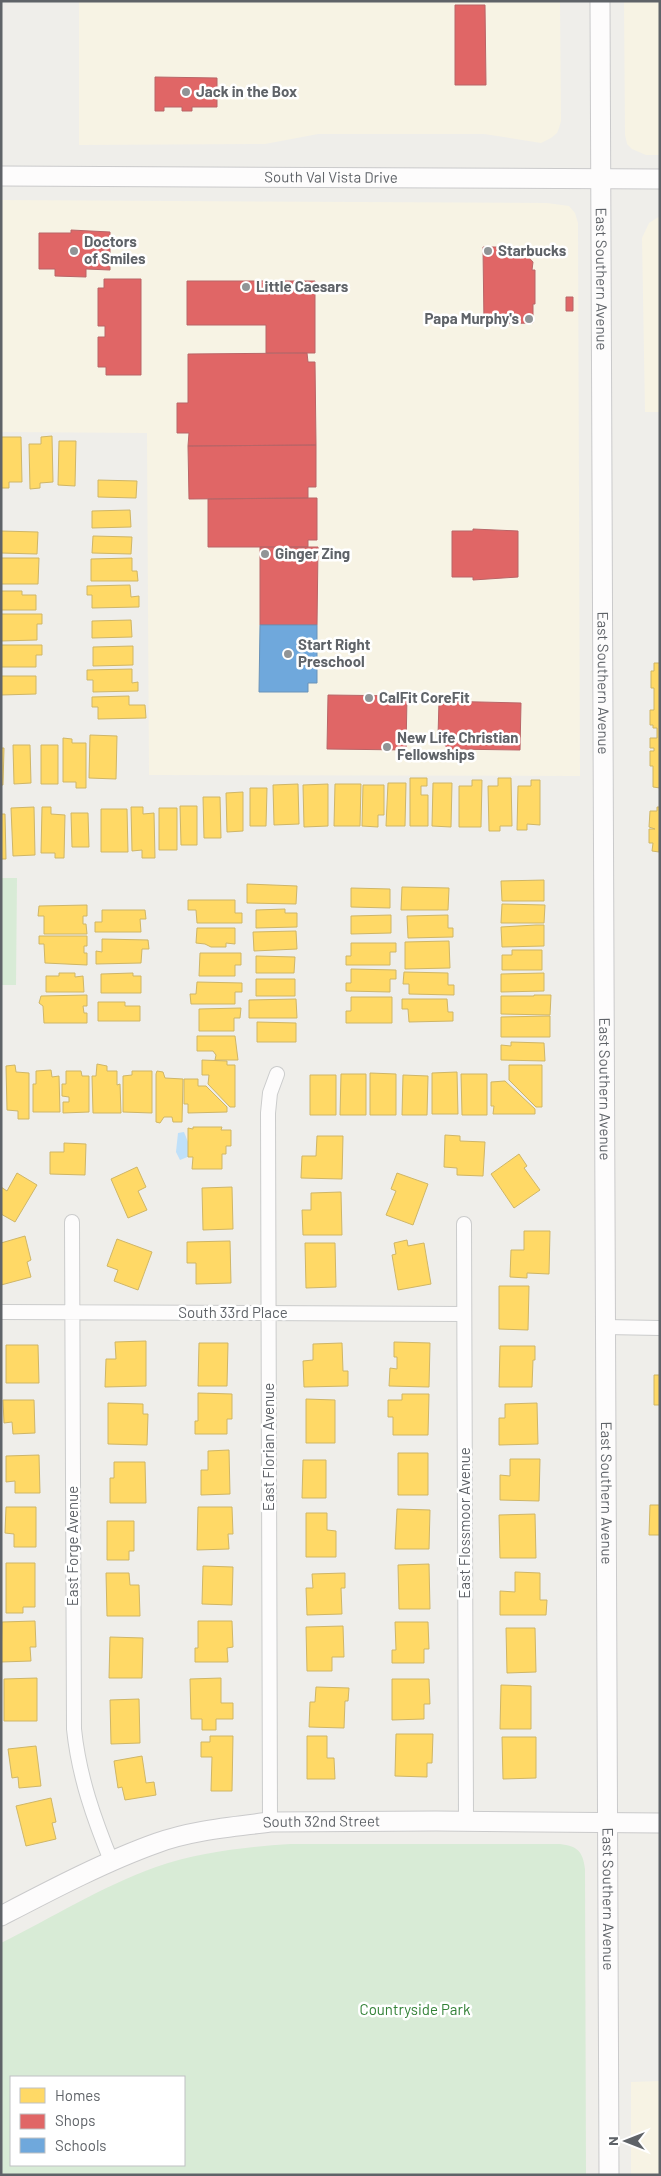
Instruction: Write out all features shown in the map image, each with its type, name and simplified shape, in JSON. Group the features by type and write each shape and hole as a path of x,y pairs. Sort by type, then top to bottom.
{"main road":[{"name":"East Southern Avenue","path":"600,1 610,2175"},
{"name":"South Val Vista Drive","path":"1,176 660,179"},
{"name":"South 32nd Street","path":"1,1916 158,1843 206,1831 270,1822 466,1821 660,1823"}],"street":[{"name":"East Florian Avenue","path":"270,1822 268,1113 270,1093 277,1074"},
{"name":"East Forge Avenue","path":"72,1222 74,1729 85,1792 112,1863"},
{"name":"East Flossmoor Avenue","path":"464,1224 466,1821"},
{"name":"South 33rd Place","path":"1,1312 464,1314"},
{"path":"606,1327 660,1328"}],"shaded area":[{"path":"79,1 560,1 561,121 557,133 541,143 484,134 318,134 265,144 79,145"},
{"path":"624,1 660,1 660,155 646,155 632,149 627,144 625,135"},
{"path":"1,200 547,203 569,206 575,213 578,223 580,776 149,775 147,433 1,432"},
{"path":"660,216 660,412 645,412 642,238 649,223"},
{"path":"660,2081 660,2175 631,2175 631,2082"}],"green space":[{"path":"1,878 17,878 16,985 1,985"},
{"name":"Countryside Park","path":"290,1844 560,1844 571,1846 578,1850 583,1858 585,1869 586,2175 1,2175 1,1943 116,1883 156,1867 189,1857 239,1849"}],"water":[{"path":"184,1132 190,1147 190,1156 180,1160 176,1152 178,1133"}],"building: Homes":[{"path":"52,436 53,482 40,483 40,488 30,489 29,444 41,444 41,437"},
{"path":"1,437 21,437 22,482 9,482 9,488 1,488"},
{"path":"59,441 76,441 75,486 58,485"},
{"path":"98,480 137,481 136,498 98,497"},
{"path":"130,510 131,527 92,528 92,511"},
{"path":"1,531 38,532 37,554 1,553"},
{"path":"93,536 132,537 131,554 92,553"},
{"path":"1,558 39,558 38,584 1,584"},
{"path":"132,558 132,571 137,571 138,581 91,581 91,559"},
{"path":"130,585 131,597 139,596 139,607 92,608 92,595 87,595 87,586"},
{"path":"1,591 22,591 22,595 36,595 36,610 1,610"},
{"path":"1,614 42,614 42,624 37,624 37,640 1,641"},
{"path":"131,620 132,637 92,638 92,621"},
{"path":"1,645 42,645 42,655 36,655 36,667 1,667"},
{"path":"133,646 133,665 93,666 93,647"},
{"path":"654,663 660,663 660,788 653,787 653,766 650,766 650,751 654,751 654,748 650,748 650,738 657,738 657,728 653,728 653,725 650,725 650,710 654,710 654,688 651,688 651,671 654,671"},
{"path":"132,669 132,683 138,682 138,691 93,692 93,680 87,680 87,670"},
{"path":"1,676 36,676 36,694 1,695"},
{"path":"129,696 129,705 145,705 146,718 98,719 98,707 92,707 92,697"},
{"path":"90,735 117,736 116,779 89,778"},
{"path":"63,738 72,739 72,743 86,743 86,788 76,788 76,782 63,782"},
{"path":"13,745 30,745 31,783 14,784"},
{"path":"41,745 58,745 58,784 41,784"},
{"path":"1,748 4,748 3,785 1,785"},
{"path":"410,778 427,778 427,786 421,786 421,795 428,795 428,826 410,826"},
{"path":"498,778 511,778 512,826 500,826 500,831 489,831 488,786 498,786"},
{"path":"472,780 482,780 481,827 459,827 459,786 472,786"},
{"path":"531,780 540,780 540,825 527,824 527,830 517,830 518,786 531,786"},
{"path":"388,783 406,783 405,826 386,826"},
{"path":"433,783 452,783 451,827 432,826"},
{"path":"298,784 299,824 274,825 273,785"},
{"path":"328,784 328,826 304,827 303,785"},
{"path":"335,784 361,784 360,826 334,826"},
{"path":"363,785 384,785 384,815 378,815 378,827 362,826"},
{"path":"250,788 267,788 266,826 250,826"},
{"path":"243,792 243,831 227,832 226,793"},
{"path":"203,797 220,797 221,838 204,838"},
{"path":"180,806 197,806 197,845 181,845"},
{"path":"34,807 35,855 13,856 11,808"},
{"path":"42,807 51,807 51,814 65,815 64,858 55,858 55,853 41,853"},
{"path":"131,807 143,807 143,814 154,813 155,858 142,858 142,850 132,851"},
{"path":"657,807 660,807 659,852 652,851 653,843 649,843 649,829 655,829 649,827 650,811 657,811"},
{"path":"159,808 177,808 177,850 159,850"},
{"path":"101,809 127,809 128,852 101,852"},
{"path":"71,813 88,813 89,847 72,847"},
{"path":"1,814 5,814 6,859 1,859"},
{"path":"544,880 544,901 502,901 501,881"},
{"path":"247,884 297,886 296,904 247,903"},
{"path":"402,887 449,888 448,910 401,910"},
{"path":"351,888 390,889 390,908 351,907"},
{"path":"188,900 235,900 235,913 242,913 242,923 197,923 196,910 188,910"},
{"path":"502,904 545,905 544,923 501,923"},
{"path":"87,905 87,916 83,916 83,924 86,924 87,934 44,934 44,916 38,916 39,906"},
{"path":"285,909 285,913 297,913 297,927 256,928 256,910"},
{"path":"102,910 145,910 146,919 140,919 141,932 95,932 95,922 102,922"},
{"path":"391,915 391,933 351,934 351,916"},
{"path":"448,915 448,928 453,928 453,937 408,938 407,916"},
{"path":"544,925 544,946 502,947 501,927"},
{"path":"197,928 235,928 235,944 226,943 226,947 211,947 196,943"},
{"path":"296,931 297,949 254,951 253,932"},
{"path":"39,936 87,936 87,946 84,946 84,953 87,953 87,965 45,963 44,944 39,944"},
{"path":"102,939 148,940 149,949 142,949 141,963 96,964 96,951 102,952"},
{"path":"449,941 450,968 405,969 405,942"},
{"path":"351,943 396,943 396,952 390,952 390,965 346,965 346,956 351,956"},
{"path":"512,950 542,950 542,970 502,970 502,955 512,955"},
{"path":"200,953 241,953 241,965 235,965 235,976 199,976"},
{"path":"256,956 295,957 294,973 256,973"},
{"path":"351,969 396,970 396,979 390,979 390,992 346,991 346,983 351,983"},
{"path":"404,972 448,973 448,985 454,985 454,995 409,994 409,984 403,984"},
{"path":"59,973 75,973 75,977 83,976 84,992 46,992 46,976 59,976"},
{"path":"133,973 133,976 141,976 141,993 101,993 101,974"},
{"path":"544,973 544,991 501,992 501,974"},
{"path":"256,979 295,979 295,996 256,996"},
{"path":"197,982 242,983 242,992 235,992 235,1004 191,1004 190,994 196,994"},
{"path":"87,995 87,1006 83,1006 84,1013 87,1013 87,1023 44,1023 43,1006 39,1003 41,996"},
{"path":"551,995 550,1015 501,1014 501,996"},
{"path":"351,997 392,997 392,1023 346,1023 346,1011 351,1011"},
{"path":"296,999 297,1018 249,1018 249,1000"},
{"path":"402,999 447,999 448,1012 453,1012 453,1021 409,1022 408,1009 402,1009"},
{"path":"98,1002 125,1002 125,1006 140,1006 140,1021 98,1021"},
{"path":"241,1008 240,1018 234,1018 234,1031 199,1031 199,1009"},
{"path":"550,1016 550,1037 501,1037 501,1017"},
{"path":"257,1022 296,1023 296,1042 257,1042"},
{"path":"197,1036 235,1036 238,1060 215,1060 216,1055 213,1051 197,1051"},
{"path":"511,1042 544,1043 545,1061 501,1060 501,1045 511,1046"},
{"path":"202,1060 227,1061 227,1065 235,1065 235,1107 230,1107 208,1084 209,1075 202,1075"},
{"path":"97,1064 107,1066 107,1071 117,1071 117,1085 120,1084 121,1113 93,1113 92,1076 96,1076"},
{"path":"15,1065 16,1072 29,1073 29,1119 18,1119 18,1111 7,1110 6,1066"},
{"path":"509,1065 542,1065 542,1107 536,1107 509,1080"},
{"path":"51,1070 52,1077 59,1076 60,1112 33,1112 33,1084 36,1084 36,1071"},
{"path":"66,1071 81,1071 82,1076 89,1076 89,1112 63,1113 63,1102 69,1102 69,1097 62,1096 62,1084 66,1084"},
{"path":"132,1071 152,1071 152,1113 123,1112 123,1076 132,1075"},
{"path":"157,1071 163,1072 165,1078 183,1079 182,1122 173,1122 172,1117 164,1117 160,1123 156,1122"},
{"path":"457,1072 458,1114 432,1114 432,1073"},
{"path":"370,1073 396,1074 396,1115 370,1115"},
{"path":"341,1074 366,1074 366,1115 340,1115"},
{"path":"461,1074 487,1074 487,1115 462,1115"},
{"path":"310,1075 336,1075 336,1115 310,1115"},
{"path":"403,1075 428,1076 427,1115 402,1115"},
{"path":"184,1079 198,1079 198,1086 206,1086 227,1107 227,1112 188,1113 188,1104 184,1104"},
{"path":"505,1081 535,1109 535,1114 493,1114 491,1082"},
{"path":"193,1127 222,1127 221,1130 231,1130 231,1146 226,1146 226,1154 222,1154 222,1169 192,1169 193,1157 188,1157 188,1128 193,1129"},
{"path":"445,1135 460,1136 460,1141 485,1142 483,1176 457,1175 457,1168 444,1167"},
{"path":"317,1136 343,1136 342,1179 301,1178 302,1156 316,1156"},
{"path":"64,1143 86,1144 85,1175 50,1174 50,1152 64,1152"},
{"path":"519,1154 527,1166 524,1168 540,1190 514,1208 491,1174"},
{"path":"137,1167 146,1187 138,1191 147,1210 128,1218 111,1179"},
{"path":"17,1173 37,1185 15,1222 1,1214 1,1187 7,1191"},
{"path":"397,1173 428,1184 413,1225 386,1215 396,1191 391,1189"},
{"path":"232,1187 233,1229 203,1230 202,1188"},
{"path":"341,1192 342,1235 303,1235 302,1210 311,1210 311,1193"},
{"path":"524,1231 550,1231 549,1274 527,1273 527,1278 510,1277 511,1250 524,1250"},
{"path":"25,1236 31,1260 27,1262 31,1277 1,1285 1,1243"},
{"path":"117,1239 152,1252 138,1290 114,1281 118,1270 107,1266"},
{"path":"407,1240 408,1246 424,1243 431,1284 398,1290 392,1255 396,1254 394,1243"},
{"path":"230,1241 231,1283 196,1284 196,1263 187,1263 187,1242"},
{"path":"305,1243 335,1243 336,1287 306,1288"},
{"path":"499,1286 529,1286 528,1330 499,1329"},
{"path":"146,1341 146,1386 105,1387 106,1359 116,1359 115,1342"},
{"path":"394,1342 430,1343 429,1387 389,1386 390,1368 397,1369 397,1357 394,1357"},
{"path":"199,1343 228,1343 227,1386 198,1386"},
{"path":"342,1343 343,1371 348,1371 348,1386 304,1387 303,1361 313,1360 313,1344"},
{"path":"6,1345 38,1345 39,1383 6,1383"},
{"path":"500,1346 535,1346 532,1387 499,1387"},
{"path":"654,1375 660,1375 660,1405 654,1405"},
{"path":"198,1393 232,1394 232,1419 227,1419 227,1434 195,1434 195,1421 198,1421"},
{"path":"402,1394 429,1394 428,1435 393,1435 393,1417 388,1417 388,1400 402,1400"},
{"path":"306,1399 335,1400 335,1443 306,1443"},
{"path":"3,1400 34,1400 35,1433 13,1434 12,1422 4,1423"},
{"path":"108,1403 143,1404 143,1414 148,1414 147,1445 108,1444"},
{"path":"537,1403 538,1444 499,1445 499,1418 505,1418 505,1404"},
{"path":"229,1450 230,1494 201,1495 201,1470 208,1470 208,1451"},
{"path":"398,1453 428,1453 428,1495 398,1495"},
{"path":"39,1455 40,1493 15,1493 15,1481 6,1482 6,1456"},
{"path":"510,1459 540,1459 539,1501 500,1500 500,1475 510,1476"},
{"path":"303,1460 326,1460 326,1498 302,1498"},
{"path":"114,1462 145,1462 146,1503 110,1503 110,1478 114,1478"},
{"path":"650,1505 660,1505 660,1535 649,1535"},
{"path":"6,1507 36,1507 36,1547 14,1547 14,1534 5,1533"},
{"path":"198,1507 232,1507 233,1534 228,1534 229,1549 197,1550"},
{"path":"397,1509 430,1510 429,1549 395,1549"},
{"path":"306,1513 327,1513 327,1530 336,1531 336,1557 306,1557"},
{"path":"535,1514 536,1558 500,1558 499,1515"},
{"path":"107,1521 134,1521 134,1551 129,1551 129,1560 107,1560"},
{"path":"6,1563 35,1563 35,1607 23,1607 23,1613 6,1613"},
{"path":"429,1564 430,1609 399,1609 398,1565"},
{"path":"203,1566 233,1567 232,1605 202,1604"},
{"path":"515,1572 540,1573 540,1600 547,1600 546,1615 500,1615 500,1591 515,1592"},
{"path":"106,1573 129,1573 130,1585 139,1585 140,1616 107,1616"},
{"path":"345,1573 345,1588 341,1588 342,1614 307,1615 306,1588 313,1588 312,1574"},
{"path":"35,1621 36,1647 30,1647 31,1661 1,1662 2,1622"},
{"path":"198,1621 232,1621 233,1647 227,1648 228,1662 195,1662 195,1648 198,1648"},
{"path":"395,1622 428,1622 429,1649 424,1649 424,1663 392,1663 392,1650 396,1650"},
{"path":"343,1626 344,1657 332,1657 332,1671 307,1671 306,1627"},
{"path":"506,1628 535,1628 536,1672 507,1673"},
{"path":"110,1637 143,1638 142,1678 109,1678"},
{"path":"37,1678 37,1721 4,1721 4,1679"},
{"path":"221,1678 221,1703 233,1703 233,1719 216,1719 216,1730 202,1730 202,1719 191,1719 190,1679"},
{"path":"392,1679 429,1679 430,1704 424,1704 424,1719 392,1720"},
{"path":"501,1685 531,1686 531,1729 500,1729"},
{"path":"316,1687 349,1688 348,1701 345,1701 344,1728 309,1727 310,1702 315,1702"},
{"path":"139,1699 140,1743 111,1744 110,1700"},
{"path":"396,1734 433,1734 432,1763 427,1763 427,1777 395,1776"},
{"path":"210,1736 233,1736 232,1791 211,1791 212,1757 201,1757 201,1742 210,1742"},
{"path":"307,1736 327,1736 327,1758 334,1758 335,1779 307,1779"},
{"path":"502,1737 536,1737 536,1778 503,1779"},
{"path":"36,1746 41,1786 19,1788 18,1777 12,1778 8,1749"},
{"path":"142,1756 146,1783 154,1782 156,1795 125,1800 122,1787 118,1788 114,1761"},
{"path":"51,1798 56,1822 52,1823 56,1839 26,1846 16,1806"}],"building: Shops":[{"path":"455,5 485,5 486,85 455,85"},
{"name":"Jack in the Box","path":"155,77 217,78 217,107 192,107 192,111 182,111 182,107 164,107 164,111 155,111"},
{"name":"Doctors of Smiles","path":"71,230 110,232 110,270 86,269 86,277 55,276 55,269 39,269 39,233 71,233"},
{"path":"483,247 519,247 533,262 532,270 535,270 535,304 533,304 533,323 484,324"},
{"path":"104,279 141,279 141,375 106,375 106,367 98,367 98,337 105,337 105,326 98,326 98,288 104,288"},
{"path":"187,281 315,281 315,353 266,353 266,325 187,325"},
{"path":"566,297 573,297 573,311 566,311"},
{"path":"307,353 308,362 315,362 316,445 188,446 189,433 177,433 177,403 188,403 188,354"},
{"path":"316,445 316,487 308,487 308,498 189,499 188,446"},
{"path":"317,498 317,540 308,540 308,547 208,547 208,499"},
{"path":"473,529 518,531 518,577 473,580 473,577 452,577 452,531 473,531"},
{"path":"260,547 318,547 317,625 260,625"},
{"path":"328,695 407,696 406,750 327,749"},
{"path":"439,701 521,703 520,750 448,749 438,736"}],"building: Schools":[{"name":"Start Right Preschool","path":"260,625 317,625 317,683 308,683 308,692 259,692"}],"place":[{"name":"Jack in the Box","path":"186,92"},
{"name":"Doctors of Smiles","path":"74,251"},
{"name":"Starbucks","path":"488,251"},
{"name":"Little Caesars","path":"246,287"},
{"name":"Papa Murphy's","path":"529,319"},
{"name":"Ginger Zing","path":"265,554"},
{"name":"Start Right Preschool","path":"288,654"},
{"name":"CalFit CoreFit","path":"369,698"},
{"name":"New Life Christian Fellowships","path":"387,747"}]}
